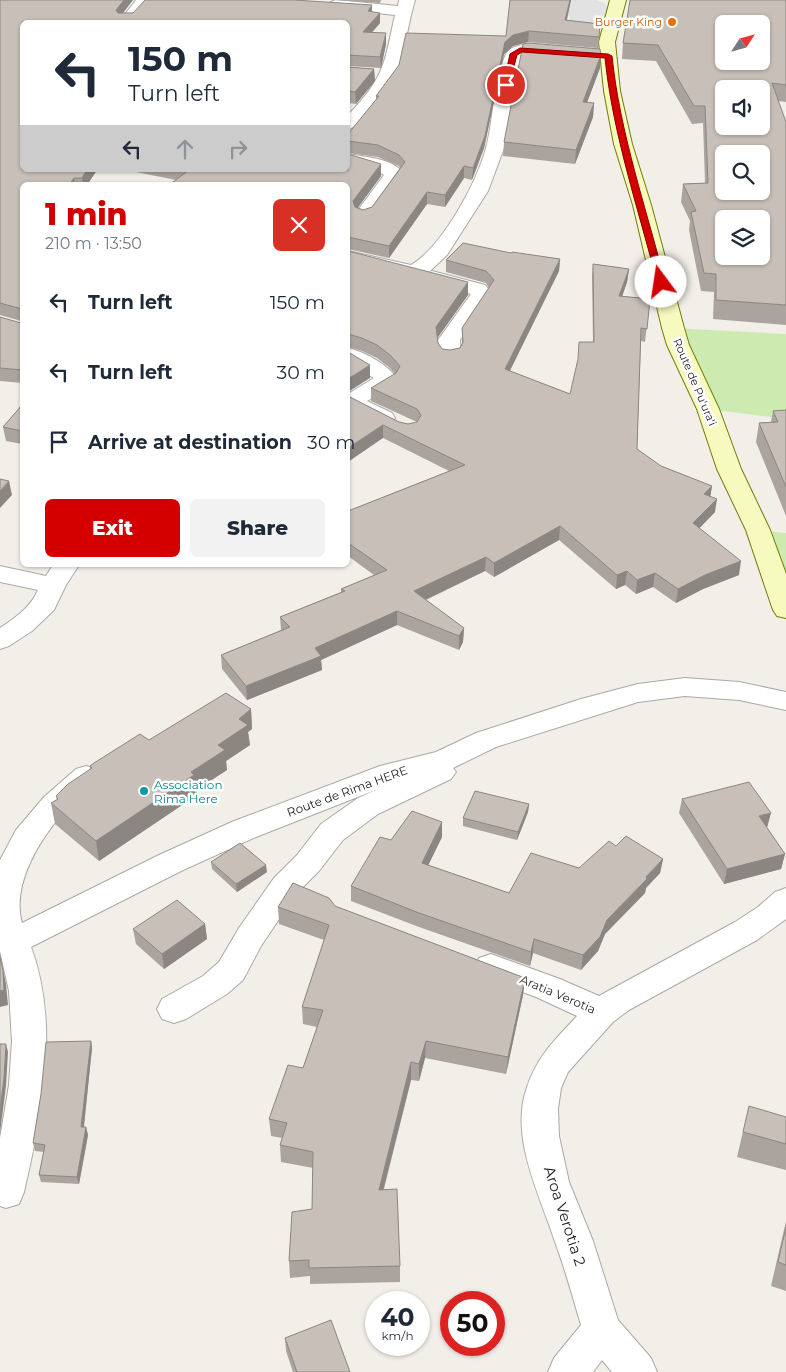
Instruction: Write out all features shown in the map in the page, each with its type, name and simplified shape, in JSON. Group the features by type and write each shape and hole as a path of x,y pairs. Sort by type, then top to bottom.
{"main road":[{"name":"Route de Pu'ura'i","path":"618,0 607,42 612,91 623,144 642,206 678,345 708,409 729,469 758,530 786,610"}],"street":[{"path":"127,20 140,3 146,0 196,0"},
{"path":"323,4 405,5 393,61 381,74 372,99 350,122"},
{"path":"414,272 426,265 440,251 479,191 495,148 506,85 514,54 525,49 608,56"},
{"path":"350,159 383,167 394,173 364,214"},
{"path":"350,257 478,289 482,293 449,340 450,355"},
{"path":"350,355 384,374 387,380 353,400 357,405 400,425"},
{"path":"0,574 59,575 45,604 23,625 0,640"},
{"name":"Route de Rima HERE","path":"13,942 170,862 245,829 390,773 444,760 486,740 610,701 638,693 685,687 738,691 786,701"},
{"path":"174,1009 214,985 231,971 250,937 285,886 308,864 332,832 368,806 472,756 486,740"},
{"path":"6,1192 21,1128 27,1077 28,1018 20,963 5,918 2,883 13,852 29,829 56,800 110,757"},
{"name":"Aroa Verotia 2","path":"637,1372 602,1330 574,1241 551,1182 541,1136 540,1109 544,1088 555,1063 602,1012 617,1001 663,975 746,931 769,916 786,900"},
{"name":"Aratia Verotia","path":"460,956 548,988 602,1012"},
{"path":"568,1372 602,1330"}],"green space":[{"path":"673,328 786,334 786,419 708,409"},
{"path":"758,530 786,533 786,599"}],"shaded area":[{"path":"554,0 596,0 604,3 608,9 603,27 569,23 570,16 554,14"}],"building":[{"path":"0,0 124,0 116,10 118,13 133,13 145,0 294,0 372,5 368,11 380,13 363,32 386,33 380,57 350,55 350,20 20,20 20,172 86,172 82,178 74,178 71,182 20,182 20,308 0,303"},
{"path":"510,0 570,0 565,20 600,24 599,37 529,31 513,35 505,42 485,136 473,168 464,166 445,195 427,192 389,246 350,237 350,182 173,182 186,172 350,172 350,155 381,164 353,201 355,207 363,210 372,207 405,162 399,155 378,145 350,141 350,132 379,96 376,96 399,65 406,33 506,36"},
{"path":"630,0 786,0 786,85 772,83 786,122 786,305 716,300 716,274 704,273 691,212 696,211 683,184 708,183 705,106 694,106 658,45 623,43"},
{"path":"523,44 600,49 601,55 583,102 594,103 576,150 504,142"},
{"path":"350,67 374,69 355,92 350,91"},
{"path":"463,243 511,253 560,259 505,369 570,394 578,359 579,342 594,342 593,264 629,269 619,296 650,299 647,329 641,328 637,449 661,466 712,486 704,494 717,499 693,523 741,561 705,575 678,589 655,573 637,580 627,571 617,575 560,526 494,563 486,557 414,591 464,628 459,636 397,611 315,648 321,656 246,686 221,655 290,627 280,617 345,591 341,589 387,570 350,544 350,510 465,465 383,425 350,447 350,397 399,422 408,424 417,422 421,415 417,409 371,388 396,373 400,366 377,345 350,335 350,252 468,282 436,327 438,343 442,349 450,350 460,348 463,342 462,328 494,280 486,271 446,260"},
{"path":"0,317 20,323 20,370 0,368"},
{"path":"350,353 370,365 350,378"},
{"path":"20,407 20,431 3,427"},
{"path":"786,410 786,487 759,423 778,422 773,411"},
{"path":"0,479 9,481 0,491"},
{"path":"226,693 251,709 239,719 248,725 218,745 225,750 191,772 194,775 96,841 51,803 58,799 56,796 68,784 92,768 90,766 140,734 149,740"},
{"path":"749,782 771,813 759,816 785,854 727,869 682,799"},
{"path":"475,791 529,804 518,832 463,818"},
{"path":"412,811 442,822 422,863 509,893 531,853 579,868 609,841 616,846 626,836 663,859 646,877 647,879 607,920 600,937 583,955 534,939 531,952 419,913 351,886 380,837 391,840"},
{"path":"240,843 266,865 236,884 211,862"},
{"path":"293,883 329,898 335,906 525,978 508,1057 426,1041 419,1064 411,1062 379,1190 397,1189 400,1266 309,1268 309,1260 289,1261 292,1212 312,1209 313,1152 280,1145 287,1123 269,1119 288,1065 303,1068 323,1010 302,1007 329,925 278,907"},
{"path":"177,900 205,924 162,954 133,929"},
{"path":"0,957 4,990 0,991"},
{"path":"91,1041 81,1127 86,1127 77,1177 39,1175 45,1145 33,1143 41,1094 46,1042"},
{"path":"0,1044 6,1044 0,1110"},
{"path":"749,1106 786,1117 786,1144 743,1132"},
{"path":"786,1227 786,1265 778,1262"},
{"path":"331,1320 350,1372 297,1372 285,1338"}],"place":[{"name":"Burger King","path":"672,22"},
{"name":"Association Rima Here","path":"144,791"}],"route":[{"path":"506,85 514,54 520,50 528,49 608,56 612,91 623,144 642,206 661,282"}]}
